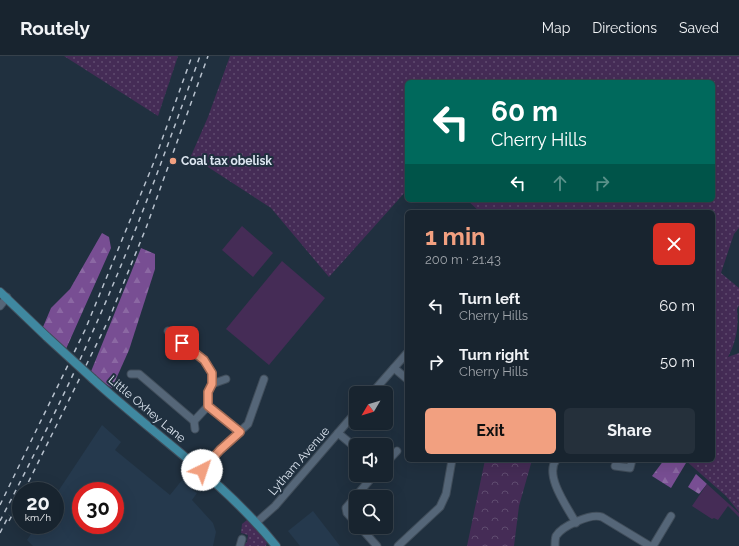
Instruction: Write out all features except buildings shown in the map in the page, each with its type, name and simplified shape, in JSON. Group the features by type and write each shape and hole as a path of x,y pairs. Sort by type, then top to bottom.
{"main road":[{"name":"Little Oxhey Lane","path":"0,292 2,302 47,337 144,424 202,470 229,494 257,522 275,546"}],"street":[{"path":"168,332 204,360 212,373 212,384 208,392 208,406 194,420"},
{"path":"378,386 405,355"},
{"path":"394,368 405,377"},
{"path":"131,374 139,374 194,420 195,429"},
{"path":"212,384 226,379"},
{"path":"202,470 220,450 248,424 264,379"},
{"path":"208,406 240,432"},
{"name":"Lytham Avenue","path":"257,522 275,506 349,420"},
{"path":"338,432 349,442"},
{"path":"393,455 397,451"},
{"path":"398,546 433,514 442,502 447,488 452,462"},
{"path":"555,462 552,467 555,483 576,523"},
{"path":"615,466 630,468 632,462"},
{"path":"361,490 368,482"},
{"path":"349,504 346,508 349,515"},
{"path":"554,546 559,533 592,515 599,516 650,546"},
{"path":"653,546 671,516"},
{"path":"366,534 377,546"},
{"path":"405,539 411,546"},
{"path":"634,546 639,540"}],"shaded area":[{"path":"102,425 121,442 115,450 170,495 191,469 200,476 191,489 197,493 192,500 213,523 216,532 213,546 33,546 27,540 31,534 64,534 64,482"},
{"path":"313,511 340,546 300,546 288,531"}],"green space":[{"path":"64,56 178,56 158,116"},
{"path":"230,56 739,56 739,228 734,234 721,273 739,288 739,305 737,309 738,322 733,346 728,357 739,353 739,512 726,496 687,462 715,462 715,210 478,210 469,202 715,202 715,80 405,80 405,192 329,277 271,208 191,156 208,117"},
{"path":"242,226 273,253 253,277 222,250"},
{"path":"102,233 109,237 111,248 66,349 43,327 51,308 70,289"},
{"path":"141,248 155,254 155,269 129,350 112,388 90,374"},
{"path":"282,261 325,298 269,365 226,329"},
{"path":"485,462 531,462 519,506 514,546 467,546"},
{"path":"662,462 686,463 671,488 652,476"},
{"path":"696,474 707,484 699,494 688,487"},
{"path":"707,484 739,513 739,517 728,506 718,520 714,518 712,519 692,506"},
{"path":"247,520 267,542 266,546 243,546 247,542 248,535 241,533 242,524"}],"railway":[{"path":"0,505 85,330 154,162 192,56"},
{"path":"0,521 60,402 102,311 148,196 200,56"},
{"path":"28,482 109,319 146,228 208,56"},
{"path":"0,533 9,515"},
{"path":"9,521 12,515"}],"place":[{"name":"Coal tax obelisk","path":"173,161"}],"route":[{"path":"182,343 204,360 212,373 212,384 208,392 208,406 240,432 220,450 202,470"}]}
